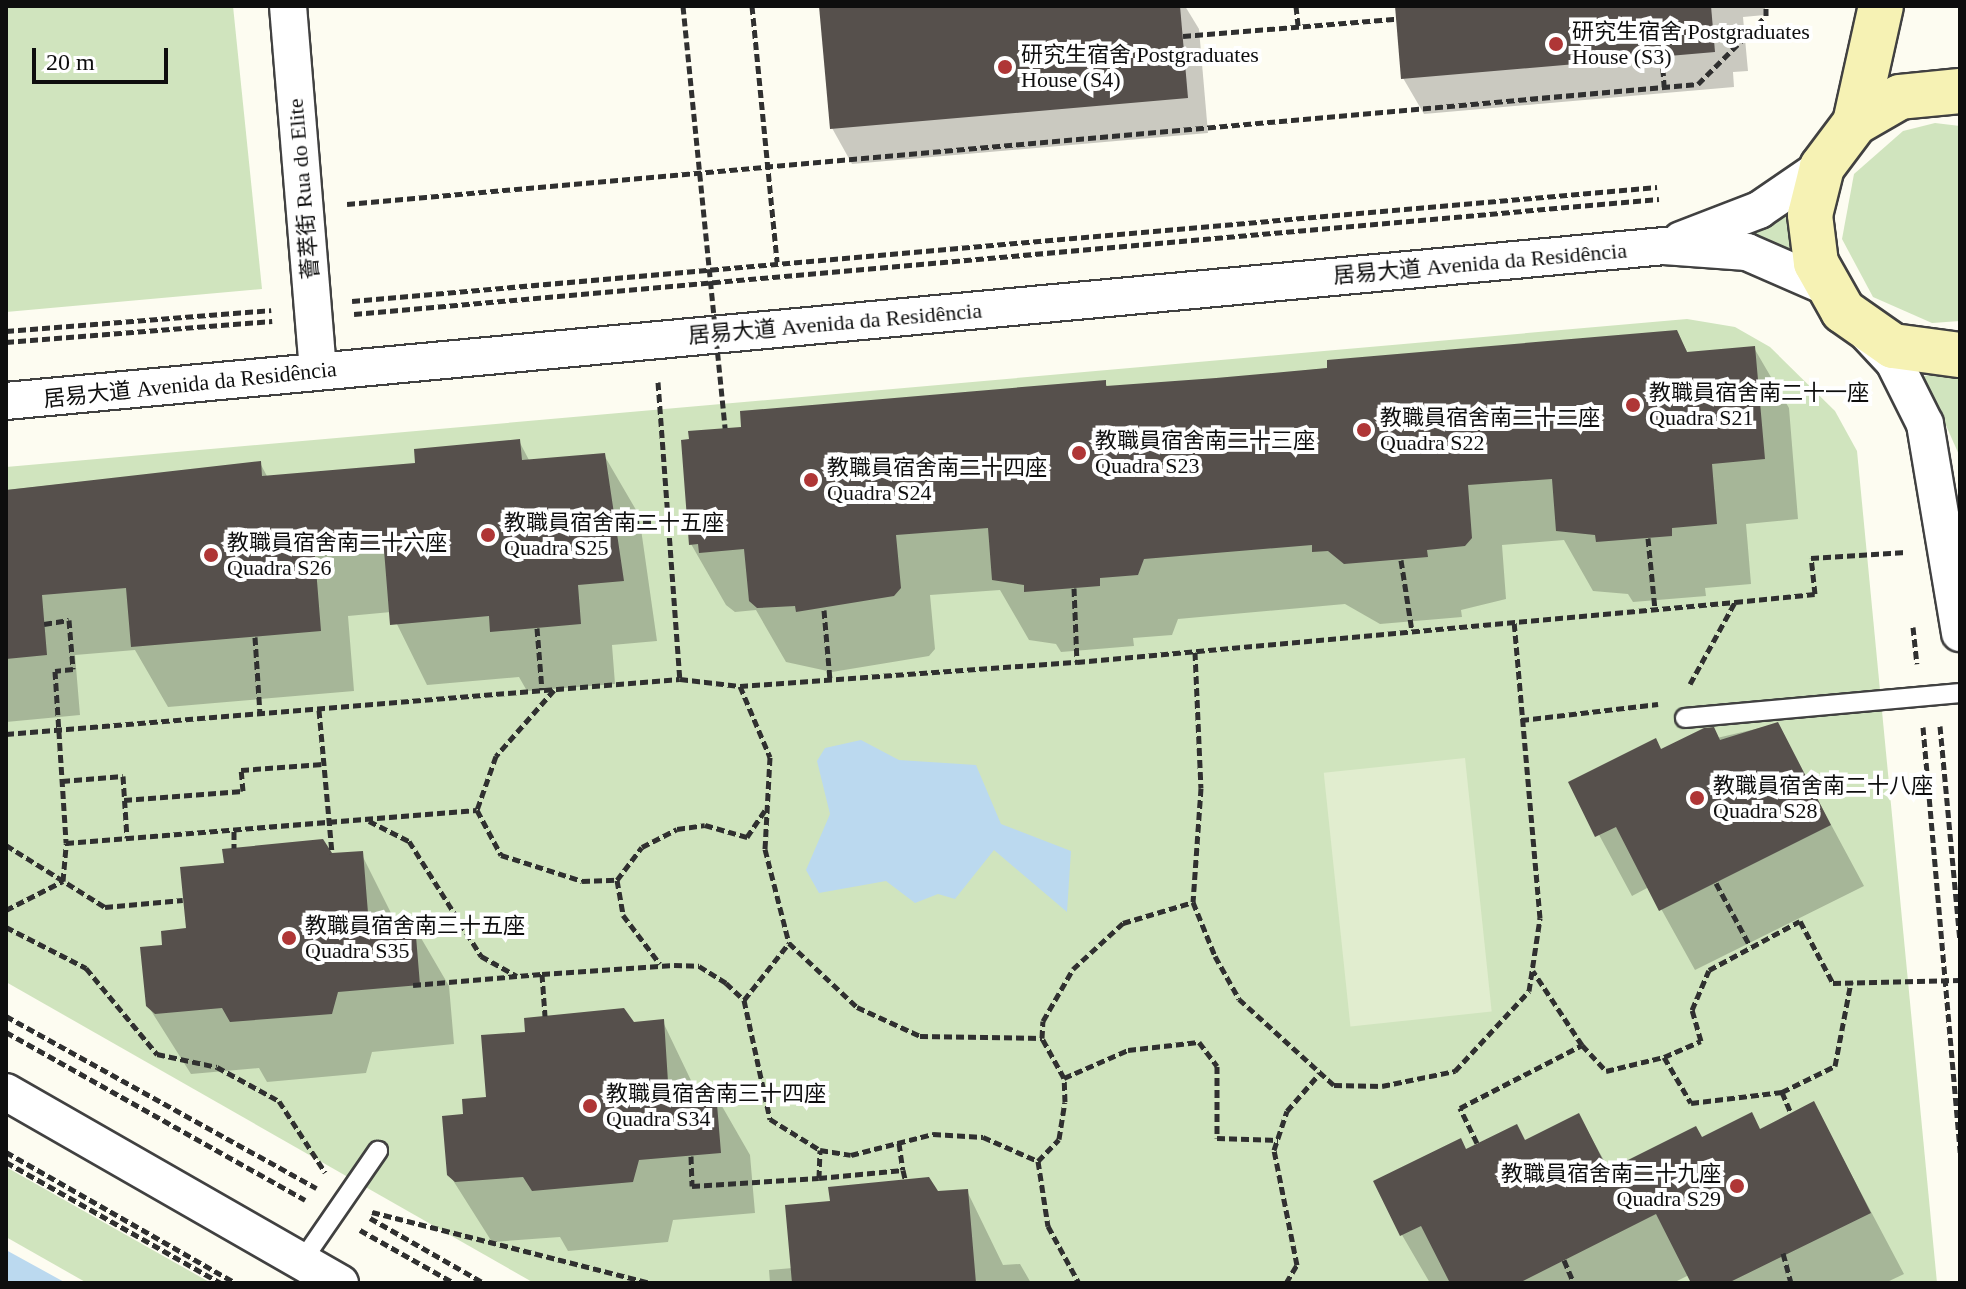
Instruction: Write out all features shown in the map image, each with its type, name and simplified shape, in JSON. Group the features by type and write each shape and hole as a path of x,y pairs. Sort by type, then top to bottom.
{"main road":[{"path":"1855,123 1881,6"},
{"path":"1960,91 1900,97 1855,123 1822,167 1810,239 1825,286 1867,333 1921,355 1960,355"}],"street":[{"name":"薈萃街 Rua do Elite","path":"288,6 304,208 301,306 318,371"},
{"name":"居易大道 Avenida da Residência","path":"1664,246 1759,210 1822,167"},
{"name":"居易大道 Avenida da Residência","path":"6,401 1664,246 1747,252 1825,286"},
{"path":"1867,333 1894,362 1925,424 1960,633"},
{"path":"6,1092 340,1283"}],"lane":[{"path":"1685,718 1960,693"},
{"path":"302,1261 378,1151"}],"path":[{"path":"683,6 725,428"},
{"path":"752,6 777,262"},
{"path":"1296,6 1298,26"},
{"path":"304,208 1698,84 1766,16 1766,6"},
{"path":"1183,36 1396,19"},
{"path":"1662,56 1664,87"},
{"path":"6,342 301,306 1657,187"},
{"path":"6,331 1659,199"},
{"path":"658,382 680,679"},
{"path":"619,524 687,519"},
{"path":"1648,538 1655,609"},
{"path":"6,734 680,679 740,686 1077,662 1735,602 1815,594 1811,558 1944,548"},
{"path":"1401,560 1412,631"},
{"path":"1074,588 1077,662"},
{"path":"1686,688 1735,602"},
{"path":"824,610 830,680"},
{"path":"44,624 69,620 73,669 55,671 66,843 63,881"},
{"path":"1195,652 1201,788 1193,902 1239,999 1334,1085 1382,1086 1455,1071 1508,1022 1529,991 1540,918 1514,621"},
{"path":"537,628 542,690"},
{"path":"255,637 260,714"},
{"path":"740,686 770,757 765,849 789,943 857,1007 920,1036 1042,1038"},
{"path":"554,689 496,756 477,810 501,855 582,881 617,880"},
{"path":"1521,720 1594,716 1674,696"},
{"path":"319,710 332,853"},
{"path":"1922,711 1960,1152"},
{"path":"661,965 623,915 617,880 642,847 677,829 705,825 747,837 767,807 770,757"},
{"path":"124,800 243,791 241,770 323,764"},
{"path":"62,781 123,776 127,838"},
{"path":"66,843 477,810"},
{"path":"368,821 409,841 481,956 517,976"},
{"path":"234,831 234,848"},
{"path":"6,845 105,907 183,900"},
{"path":"6,910 63,881"},
{"path":"1716,883 1750,946"},
{"path":"1038,1161 1059,1139 1064,1078 1042,1038 1043,1021 1073,969 1123,923 1193,902"},
{"path":"1532,970 1582,1045 1606,1071 1664,1057 1701,1041 1692,1010 1709,970 1800,921 1833,983 1960,980"},
{"path":"6,927 86,968 157,1054 217,1067 279,1101 338,1209 651,1283"},
{"path":"744,1000 789,943"},
{"path":"413,985 661,965 699,966 744,1000 770,1119 820,1150 851,1155 933,1134 983,1137 1038,1161"},
{"path":"542,974 545,1016"},
{"path":"1664,1057 1691,1103 1782,1092 1835,1066 1851,982"},
{"path":"6,1016 338,1209 454,1283"},
{"path":"6,1032 484,1283"},
{"path":"1064,1078 1128,1050 1199,1042 1217,1066 1217,1138 1278,1140"},
{"path":"1477,1143 1460,1108 1582,1045"},
{"path":"1286,1283 1297,1265 1277,1187 1278,1140 1287,1111 1320,1073"},
{"path":"1782,1092 1791,1113"},
{"path":"899,1143 905,1179"},
{"path":"819,1178 820,1150"},
{"path":"6,1152 236,1283"},
{"path":"691,1156 692,1186 903,1170"},
{"path":"1038,1161 1048,1226 1079,1283"},
{"path":"6,1162 221,1283"},
{"path":"1783,1253 1791,1283"},
{"path":"1564,1260 1574,1283"}],"green space":[{"path":"6,6 233,6 262,289 6,312"},
{"path":"1935,123 1960,126 1960,321 1932,323 1873,297 1842,239 1854,174 1903,131"},
{"path":"1793,195 1802,258 1693,227"},
{"path":"1687,319 1735,327 1770,347 1835,411 1857,451 1937,1283 534,1283 6,982 6,467"},
{"path":"1960,370 1960,457 1924,376"},
{"path":"1465,758 1492,1012 1350,1026 1324,773"},
{"path":"6,1167 211,1283 87,1283 6,1237"}],"water":[{"path":"861,740 899,760 976,765 1001,824 1071,851 1067,912 994,850 955,899 938,894 915,903 886,881 819,893 806,870 830,814 817,761 825,748"},
{"path":"6,1250 66,1283 7,1283"}],"building":[{"name":"研究生宿舍 Postgraduates House (S4)","path":"819,6 1180,6 1188,98 830,129"},
{"name":"研究生宿舍 Postgraduates House (S3)","path":"1395,6 1711,6 1715,52 1401,79"},
{"path":"1677,330 1687,352 1755,346 1765,459 1712,464 1717,524 1672,528 1672,536 1596,542 1595,535 1556,531 1552,479 1468,485 1472,538 1465,546 1427,550 1428,557 1344,564 1328,551 1312,552 1312,545 1144,559 1138,575 1100,578 1100,586 1024,592 1024,585 992,580 988,528 896,535 901,588 894,596 796,612 795,606 757,608 749,601 744,549 699,553 698,544 689,545 681,440 689,439 688,431 741,427 740,411 1106,380 1106,386 1216,378 1327,368 1327,360"},
{"path":"520,439 522,460 605,453 624,581 578,585 581,624 490,632 489,616 390,625 384,550 315,556 321,631 131,647 126,588 42,595 47,655 6,659 6,490 261,461 262,476 415,463 414,449"},
{"name":"教職員宿舍南二十八座 Quadra S28","path":"1778,722 1831,825 1659,911 1616,827 1595,837 1568,782 1656,738 1661,749 1704,728 1714,727 1720,740"},
{"name":"教職員宿舍南三十五座 Quadra S35","path":"323,839 332,853 363,851 368,913 383,912 384,926 415,924 420,985 338,992 332,1014 230,1022 222,1008 155,1014 146,1006 140,947 162,945 161,931 186,928 180,867 224,863 222,849"},
{"name":"教職員宿舍南三十四座 Quadra S34","path":"624,1008 634,1022 664,1019 668,1082 684,1081 685,1094 716,1092 721,1153 639,1160 633,1182 532,1191 523,1177 455,1182 447,1175 442,1116 463,1114 462,1099 486,1097 481,1035 525,1032 524,1018"},
{"path":"1814,1101 1871,1213 1728,1283 1691,1283 1656,1214 1519,1283 1450,1283 1421,1226 1400,1236 1373,1181 1461,1138 1466,1149 1517,1124 1525,1140 1579,1113 1608,1170 1696,1126 1702,1137 1752,1112 1760,1129"},
{"path":"929,1177 938,1191 968,1189 976,1283 792,1283 785,1205 830,1201 828,1187"}],"place":[{"name":"研究生宿舍 Postgraduates House (S3)","path":"1556,44"},
{"name":"研究生宿舍 Postgraduates House (S4)","path":"1005,67"},
{"name":"教職員宿舍南二十一座 Quadra S21","path":"1633,405"},
{"name":"教職員宿舍南二十二座 Quadra S22","path":"1364,430"},
{"name":"教職員宿舍南二十三座 Quadra S23","path":"1079,453"},
{"name":"教職員宿舍南二十四座 Quadra S24","path":"811,480"},
{"name":"教職員宿舍南二十五座 Quadra S25","path":"488,535"},
{"name":"教職員宿舍南二十六座 Quadra S26","path":"211,555"},
{"name":"教職員宿舍南二十八座 Quadra S28","path":"1697,798"},
{"name":"教職員宿舍南三十五座 Quadra S35","path":"289,938"},
{"name":"教職員宿舍南三十四座 Quadra S34","path":"590,1106"},
{"name":"教職員宿舍南二十九座 Quadra S29","path":"1737,1186"}]}
